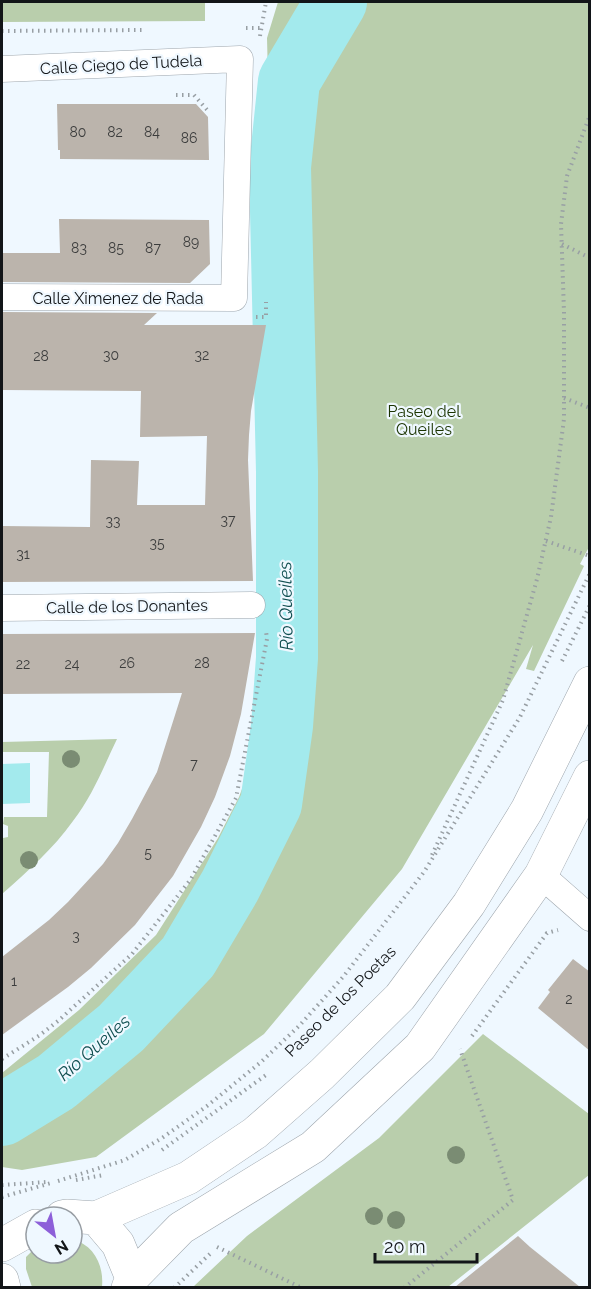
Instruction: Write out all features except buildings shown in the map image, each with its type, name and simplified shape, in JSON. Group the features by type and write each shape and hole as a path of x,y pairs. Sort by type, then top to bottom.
{"street":[{"name":"Calle Ciego de Tudela","path":"2,69 240,59 234,298"},
{"name":"Calle Ximenez de Rada","path":"2,297 234,298"},
{"name":"Calle de los Donantes","path":"2,608 252,605"},
{"path":"84,1217 96,1218 188,1178 255,1133 322,1074 400,997 469,904 527,810 590,683"},
{"path":"130,1283 181,1228 313,1147 420,1047 541,875 590,777"},
{"path":"541,875 590,918"},
{"path":"96,1218 118,1244 130,1283"},
{"path":"2,1245 24,1233"},
{"path":"2,1280 4,1287"}],"path":[{"path":"260,39 266,2"},
{"path":"240,28 260,28"},
{"path":"2,31 151,30"},
{"path":"194,95 213,117"},
{"path":"424,872 503,700 546,541 564,419 561,224 567,176 590,114"},
{"path":"562,244 590,258"},
{"path":"255,317 266,317 266,293"},
{"path":"564,398 590,408"},
{"path":"546,541 590,556"},
{"path":"2,1197 125,1160 155,1143 207,1106 261,1062 300,1025 343,977 424,872 520,717 590,573"},
{"path":"558,669 590,605"},
{"path":"2,1059 58,1021 132,954 191,879 236,798 267,639"},
{"path":"404,1287 513,1200 460,1048"},
{"path":"154,1155 266,1075"},
{"path":"2,1185 55,1182 105,1175"},
{"path":"217,1247 302,1287"}],"green space":[{"path":"2,2 205,2 205,21 2,22"},
{"name":"Paseo del Queiles","path":"278,2 589,2 589,547 580,564 584,566 534,671 526,669 533,645 402,869 264,1034 96,1157 22,1170 2,1167 2,1073 79,1010 156,935 218,838 239,797 257,749 270,646 270,611 262,578 259,411 274,317 267,38"},
{"path":"117,739 80,812 48,851 2,894 3,838 8,837 8,826 3,824 4,817 47,817 49,752 2,752 2,742"},
{"path":"483,1034 589,1114 589,1175 448,1287 193,1287 247,1236 379,1138"},
{"path":"84,1245 92,1251 99,1264 102,1287 32,1287 26,1265 84,1265"}],"water":[{"path":"30,763 30,803 2,804 2,764"}],"waterway":[{"name":"Río Queiles","path":"2,1115 56,1082 121,1028 188,957 230,886 271,804 282,726 287,658 287,472 280,167 289,81 336,2"}]}
